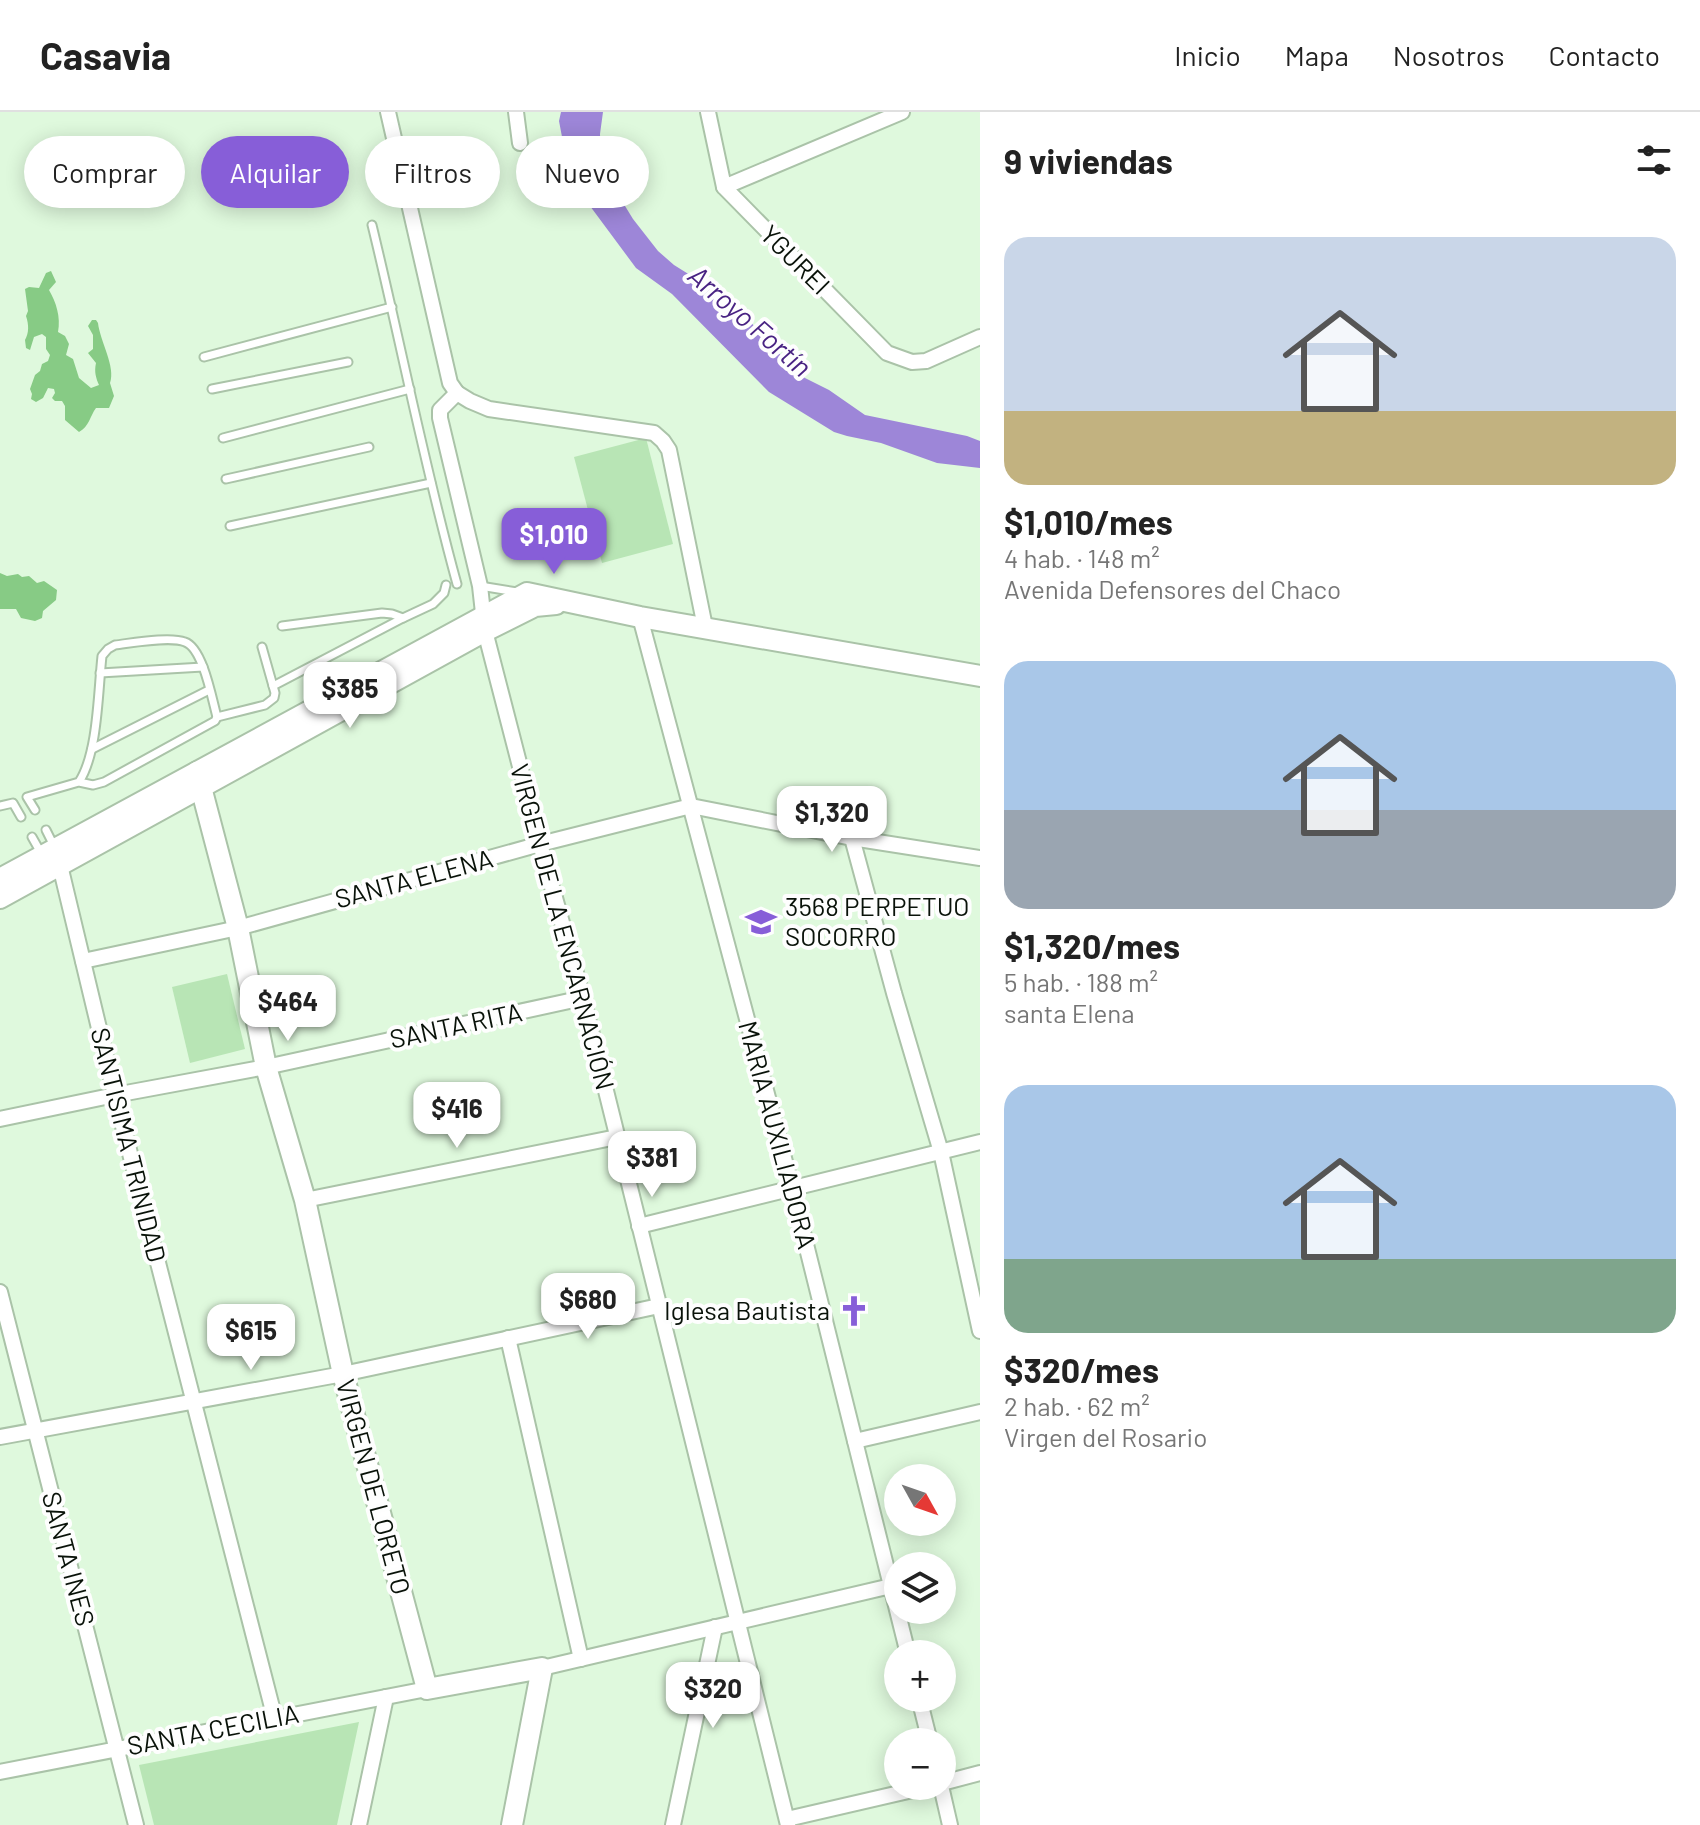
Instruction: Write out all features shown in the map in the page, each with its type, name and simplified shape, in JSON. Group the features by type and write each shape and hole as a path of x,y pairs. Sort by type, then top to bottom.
{"main road":[{"path":"0,879 53,856 199,780 484,624 527,593 979,681"},
{"path":"484,624 535,606 572,603"},
{"name":"VIRGEN DE LORETO","path":"199,780 238,928 266,1067 305,1200 343,1374 427,1689"},
{"path":"0,898 53,856"},
{"path":"427,1689 542,1668 512,1825"}],"street":[{"path":"388,112 450,383 457,393 489,409 654,433 663,441 669,450 705,627"},
{"path":"516,112 519,136"},
{"path":"708,112 724,187 902,112"},
{"name":"YGUREI","path":"724,187 887,353 912,362 926,361 980,337"},
{"name":"VIRGEN DE LA ENCARNACIÓN","path":"457,393 440,410 440,418 480,586 484,624 583,998 788,1822"},
{"name":"MARIA AUXILIADORA","path":"640,617 792,1188 884,1558"},
{"name":"SANTA ELENA","path":"83,961 238,928 540,844 691,806 852,838 980,858"},
{"path":"852,838 941,1152 980,1331"},
{"name":"SANTISIMA TRINIDAD","path":"53,856 83,961 275,1719"},
{"name":"SANTA RITA","path":"0,1119 266,1067 583,998"},
{"path":"305,1200 617,1137"},
{"path":"639,1226 980,1142"},
{"name":"SANTA INES","path":"0,1292 136,1825"},
{"path":"0,1437 343,1374 659,1306"},
{"path":"508,1338 581,1659"},
{"path":"855,1441 980,1412"},
{"path":"542,1668 884,1588"},
{"path":"673,1825 715,1627"},
{"name":"SANTA CECILIA","path":"0,1772 427,1689"},
{"path":"359,1825 386,1697"},
{"path":"956,1781 980,1773"},
{"path":"788,1822 884,1798"},
{"path":"945,1800 950,1825"}],"lane":[{"path":"372,225 457,584"},
{"path":"204,357 392,307"},
{"path":"212,389 348,362"},
{"path":"223,438 410,389"},
{"path":"226,479 369,447"},
{"path":"230,526 431,483"},
{"path":"273,686 433,604 444,593 446,585"},
{"path":"480,586 527,593"},
{"path":"282,626 382,613 403,618"},
{"path":"79,782 92,749 102,656 115,645 174,639 193,646 203,667 217,717"},
{"path":"0,806 79,782 93,785 104,782 211,724 217,717 265,705 274,698 262,647"},
{"path":"100,673 203,667"},
{"path":"92,749 209,690"},
{"path":"27,797 35,810"},
{"path":"13,803 21,817"},
{"path":"46,830 53,856"},
{"path":"32,837 53,856"}],"green space":[{"path":"51,271 56,282 49,290 57,310 58,332 65,336 69,344 66,355 73,359 79,378 91,388 99,385 96,363 88,353 93,349 93,335 88,326 92,320 98,323 111,369 110,383 114,396 109,408 96,408 79,432 65,420 62,401 52,398 54,389 48,388 43,398 36,402 31,399 30,389 35,375 50,355 46,349 46,337 42,334 34,337 30,350 26,348 28,311 25,289 39,288 46,273"},
{"path":"646,438 673,544 602,563 574,457"},
{"path":"0,573 29,576 37,583 44,581 57,590 56,600 43,611 42,618 35,621 21,618 16,609 0,609"},
{"path":"227,974 245,1049 190,1063 172,987"},
{"path":"359,1722 337,1825 154,1825 139,1765"}],"water":[{"path":"561,112 603,112 600,136 562,136"},
{"name":"Arroyo Fortín","path":"592,208 626,208 658,251 714,290 750,321 805,378 865,415 980,441 980,468 937,463 881,443 834,432 769,392 672,294 636,268"}],"place":[{"name":"3568 PERPETUO SOCORRO","path":"761,922"},
{"name":"Iglesa Bautista","path":"854,1311"}]}
